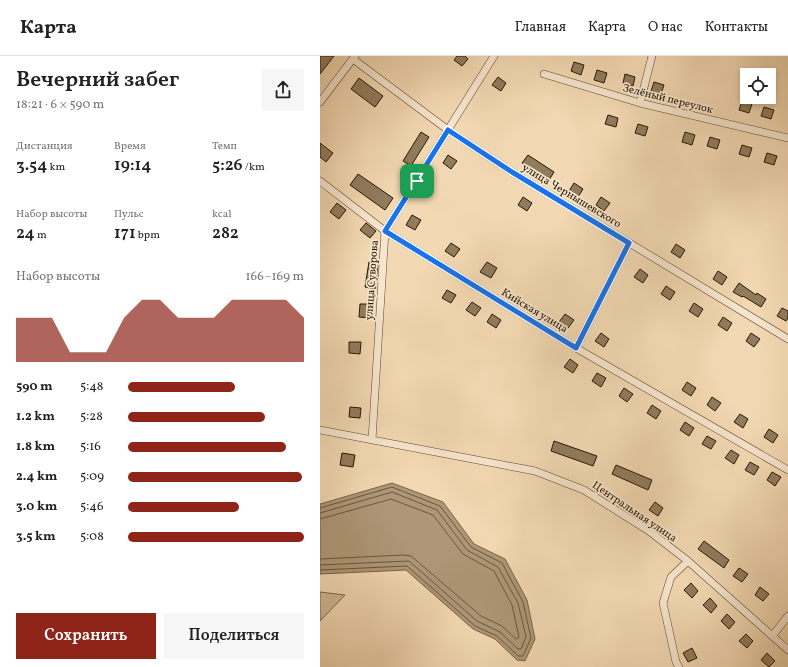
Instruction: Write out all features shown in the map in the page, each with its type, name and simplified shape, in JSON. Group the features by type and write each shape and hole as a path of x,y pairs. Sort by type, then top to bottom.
{"street":[{"name":"улица Суворова","path":"372,440 385,231 494,56"},
{"path":"640,103 652,56"},
{"name":"улица Чернышевского","path":"354,57 448,130 512,172 788,339"},
{"path":"320,102 354,57"},
{"name":"Зелёный переулок","path":"544,74 640,103 788,136"},
{"name":"Кийская улица","path":"320,181 385,231 576,348 788,470"},
{"path":"576,348 629,243"},
{"name":"Центральная улица","path":"320,430 542,474 584,490 650,531 688,561 773,635 788,650"},
{"path":"679,667 676,662 663,603 671,577 688,561"},
{"path":"773,635 788,616"}],"shaded area":[{"path":"320,592 345,595 320,621"}],"water":[{"path":"392,483 443,502 474,544 505,559 527,600 535,639 525,661 517,660 495,639 473,629 406,570 320,574 320,504"}],"building":[{"path":"320,56 334,56 320,74"},
{"path":"457,56 465,56 468,59 462,66 454,60"},
{"path":"574,62 584,65 581,75 571,71"},
{"path":"597,70 607,73 604,83 594,80"},
{"path":"625,74 635,77 633,86 623,83"},
{"path":"498,77 506,83 501,91 492,85"},
{"path":"359,78 383,96 375,107 351,89"},
{"path":"654,82 664,85 661,94 651,91"},
{"path":"741,104 752,104 749,113 739,110"},
{"path":"764,107 774,110 771,119 761,116"},
{"path":"608,115 618,118 616,127 605,124"},
{"path":"638,124 648,127 645,136 635,133"},
{"path":"421,132 429,137 411,166 403,161"},
{"path":"685,132 695,135 692,145 682,142"},
{"path":"710,137 720,140 717,149 707,146"},
{"path":"320,143 333,153 326,162 320,157"},
{"path":"742,145 752,148 749,157 739,154"},
{"path":"767,153 777,156 774,165 764,162"},
{"path":"448,155 457,161 451,169 443,163"},
{"path":"528,155 554,172 549,180 522,163"},
{"path":"358,174 393,198 385,210 350,185"},
{"path":"574,183 583,189 578,197 569,191"},
{"path":"523,197 532,203 527,211 518,205"},
{"path":"601,197 610,203 604,211 596,205"},
{"path":"337,203 346,210 339,219 330,212"},
{"path":"412,215 421,220 415,230 406,225"},
{"path":"366,223 376,231 370,238 360,230"},
{"path":"451,243 460,249 454,257 445,251"},
{"path":"676,244 685,250 680,258 671,252"},
{"path":"369,262 378,264 375,289 365,287"},
{"path":"487,262 497,268 491,278 480,272"},
{"path":"640,269 648,275 643,283 634,277"},
{"path":"718,271 727,277 722,285 713,279"},
{"path":"739,283 756,295 757,293 766,299 761,307 733,292"},
{"path":"666,286 675,292 670,300 661,294"},
{"path":"447,290 456,295 451,303 442,298"},
{"path":"472,302 481,308 475,316 466,310"},
{"path":"694,303 703,309 698,317 689,311"},
{"path":"360,304 370,304 370,318 359,317"},
{"path":"782,308 788,311 788,318 786,321 777,316"},
{"path":"492,314 501,320 496,328 487,322"},
{"path":"565,314 574,320 568,328 559,322"},
{"path":"723,317 732,323 727,331 718,325"},
{"path":"601,333 609,339 604,347 595,341"},
{"path":"751,333 760,339 754,347 746,341"},
{"path":"349,342 361,342 360,354 349,353"},
{"path":"570,359 578,365 573,373 564,367"},
{"path":"597,373 606,378 601,387 592,381"},
{"path":"687,382 696,388 691,396 682,390"},
{"path":"624,388 633,394 627,402 619,396"},
{"path":"712,397 721,403 715,411 707,405"},
{"path":"652,405 661,411 656,419 647,413"},
{"path":"350,407 361,408 360,418 349,417"},
{"path":"740,414 748,419 743,428 734,422"},
{"path":"685,422 694,428 689,436 680,430"},
{"path":"769,429 778,435 773,443 764,437"},
{"path":"707,436 716,441 711,449 702,444"},
{"path":"554,441 597,456 593,466 551,451"},
{"path":"731,450 739,455 734,464 725,458"},
{"path":"342,453 355,455 353,467 340,465"},
{"path":"750,462 759,467 754,475 745,470"},
{"path":"616,465 652,480 648,490 612,474"},
{"path":"772,472 781,477 775,486 767,480"},
{"path":"655,502 663,508 658,516 649,510"},
{"path":"704,541 729,560 724,568 698,549"},
{"path":"739,568 748,574 742,582 733,576"},
{"path":"691,583 698,591 692,598 684,590"},
{"path":"760,587 769,594 763,601 755,595"},
{"path":"710,598 717,606 711,613 703,605"},
{"path":"727,614 735,622 729,629 721,621"},
{"path":"746,634 753,641 747,648 739,641"},
{"path":"692,648 697,658 688,662 683,653"},
{"path":"767,653 775,661 769,667 761,660"}],"route":[{"path":"448,130 512,172 629,243 576,348 385,231 417,181 448,130"}]}
